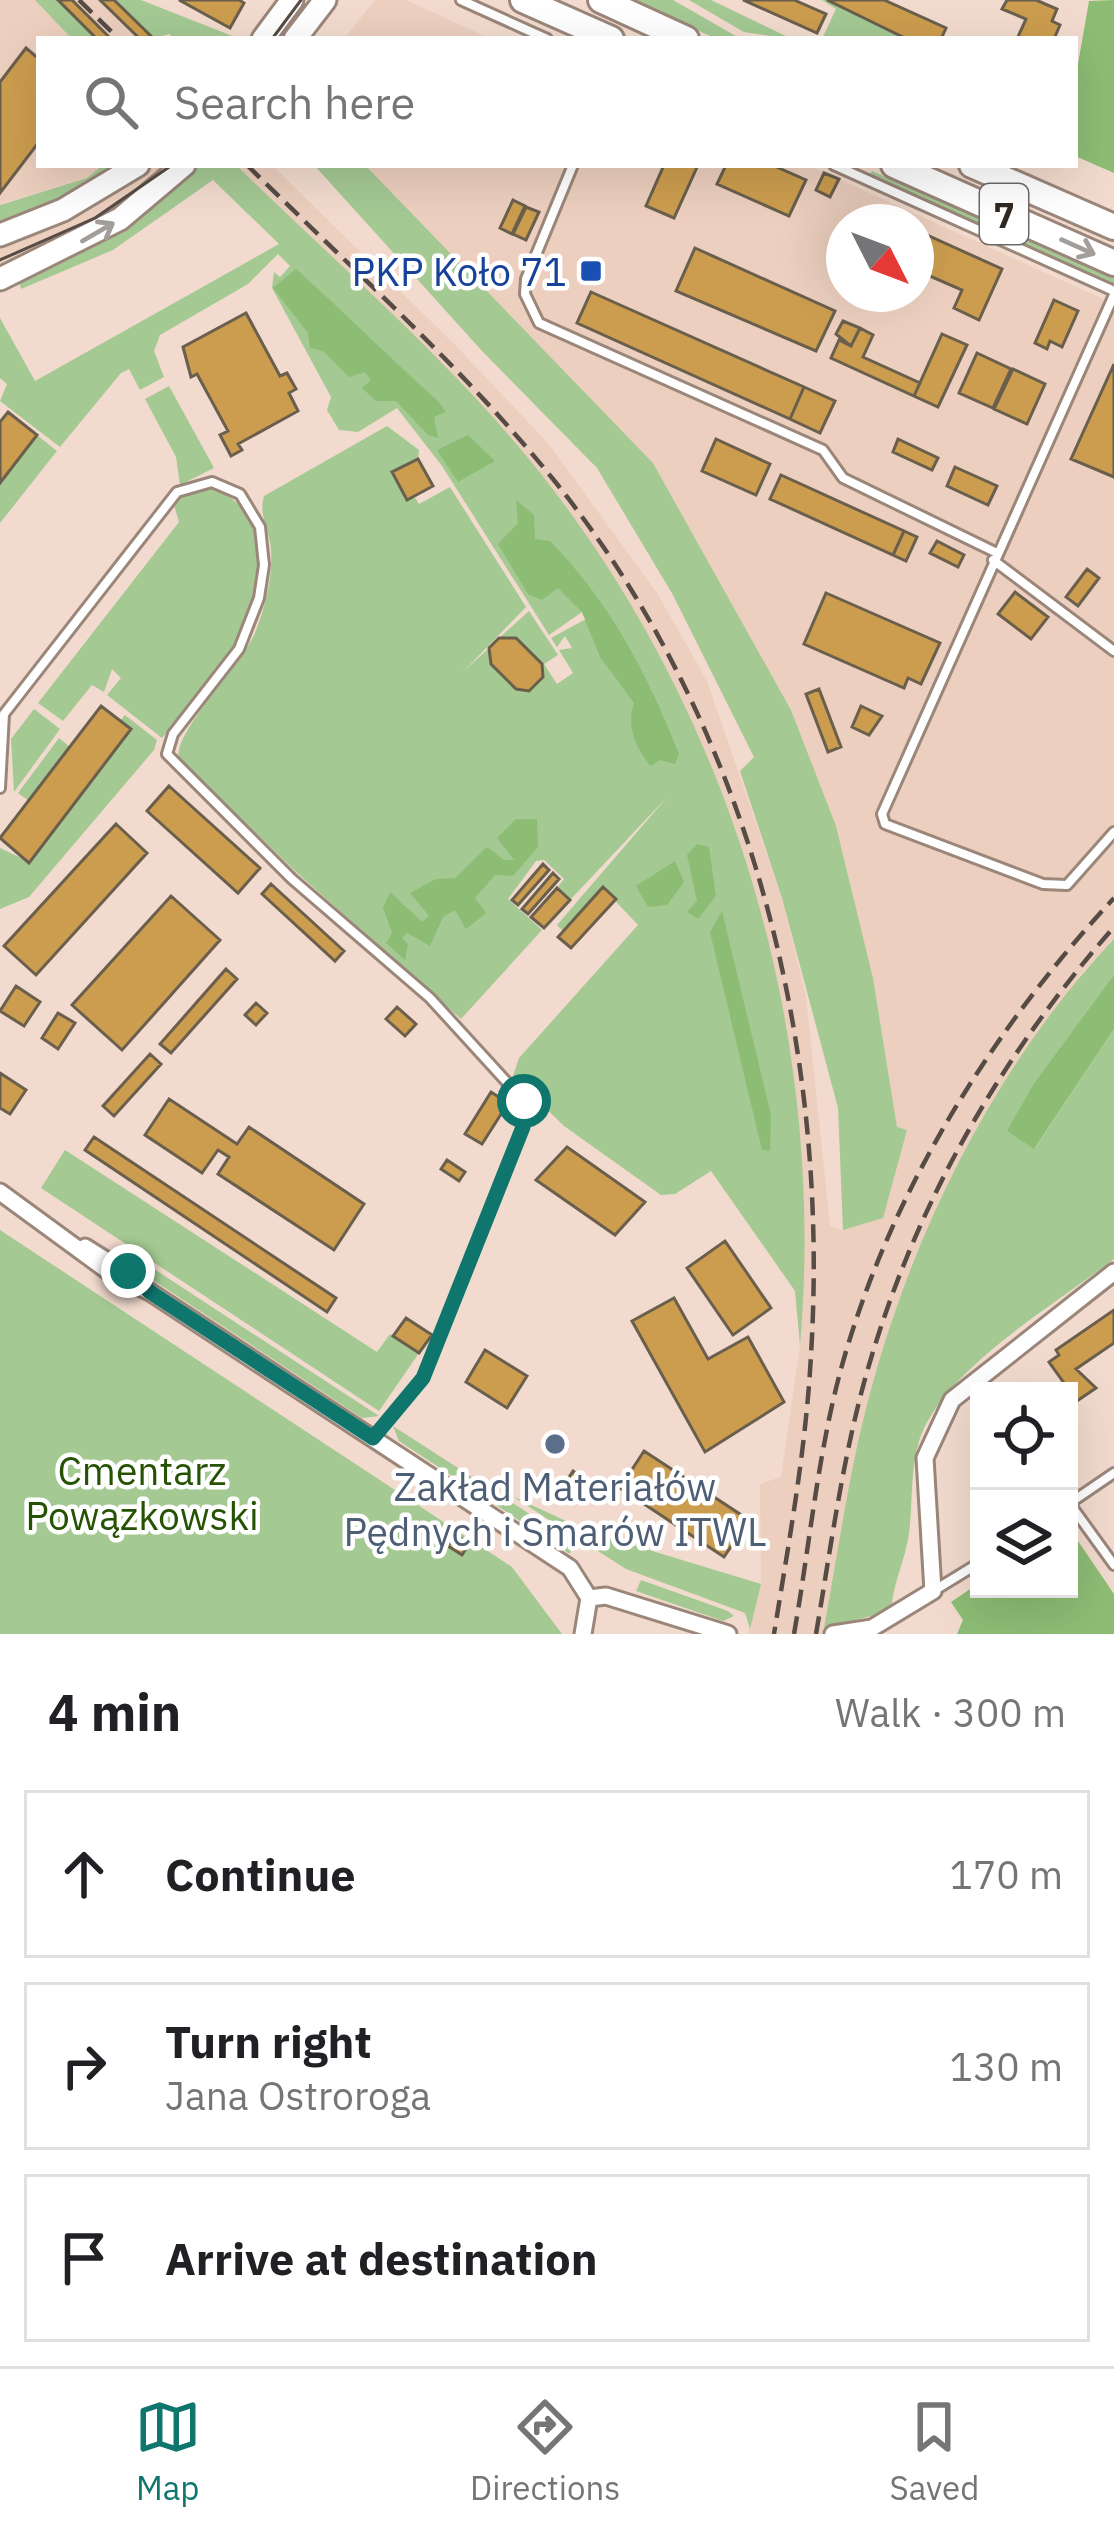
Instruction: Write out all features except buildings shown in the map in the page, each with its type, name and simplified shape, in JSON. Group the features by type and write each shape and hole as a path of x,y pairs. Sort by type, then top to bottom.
{"main road":[{"path":"523,0 604,36"},
{"path":"601,0 679,36"},
{"name":"7","path":"901,168 1114,263"},
{"name":"7","path":"979,168 1114,227"}],"street":[{"path":"265,36 292,0"},
{"path":"297,36 325,0"},
{"path":"0,235 63,210 133,168"},
{"path":"0,279 119,220 180,168"},
{"path":"0,1192 108,1271 150,1292 570,1568 589,1598 583,1634"},
{"path":"833,1634 872,1628 933,1591 925,1458 952,1400 1114,1272"},
{"path":"589,1598 606,1596 728,1634"}],"lane":[{"path":"461,0 540,36"},
{"path":"572,168 526,279 525,294 539,322 823,450 843,478 995,557 1114,651"},
{"path":"841,168 1114,293 884,806 886,824 1043,884 1066,885 1114,832"},
{"path":"0,788 4,714 177,492 212,482 240,494 260,527 260,598 239,650 173,734 167,754 292,879 430,998 524,1101 523,1127 423,1378 373,1438"},
{"path":"1078,1498 1114,1473"},
{"path":"1078,1516 1114,1565"},
{"path":"933,1591 970,1568"}],"shaded area":[{"path":"0,0 35,0 69,36 36,36 36,168 99,168 87,178 0,204"},
{"path":"58,0 114,0 151,36 94,36"},
{"path":"375,0 406,0 484,36 346,36"},
{"path":"145,168 173,168 76,232 0,264 0,248 76,216"},
{"path":"225,168 275,168 548,443 657,593 707,681 782,898 806,996 830,1226 842,1230 883,1217 897,1127 873,978 836,826 791,710 653,463 368,168 815,168 894,204 826,204 826,312 934,312 934,222 1114,304 1114,939 1080,975 872,1387 823,1634 748,1634 761,1584 760,1484 781,1477 800,1345 780,1128 688,757 446,403 213,180"}],"green space":[{"path":"35,0 58,0 94,36 69,36"},
{"path":"114,0 141,0 232,36 169,34 151,36"},
{"path":"630,0 673,0 736,36 710,36"},
{"path":"689,0 711,0 786,36 744,32"},
{"path":"822,0 901,36 823,36 836,9"},
{"path":"1114,0 1114,173 1078,157 1078,64 1089,1"},
{"path":"99,168 120,168 53,206 0,221 0,205 87,178"},
{"path":"193,168 239,168 467,389 537,469 606,564 665,665 713,772 752,882 780,995 798,1111 804,1228 800,1345 795,1291 711,1171 675,1194 661,1195 564,1126 513,1076 519,1058 638,925 603,888 563,931 557,925 668,796 570,900 557,888 564,879 544,860 536,861 508,899 542,930 461,1019 295,871 179,758 187,732 248,646 262,613 271,560 264,496 387,426 419,450 418,459 393,473 407,499 414,496 419,504 450,487 526,607 463,672 489,648 491,664 515,689 530,690 543,677 542,664 517,638 499,638 529,611 558,655 544,664 557,684 573,673 559,650 572,648 565,636 557,647 551,638 586,619 582,612 549,635 442,466 397,408 358,432 339,430 327,410 331,397 272,288 274,272 280,277 290,266 278,254 248,284 160,335 154,351 164,377 140,390 129,369 121,373 60,447 0,401 7,384 0,378 0,318 35,381 279,244 213,180 113,250 21,289 19,281 126,225"},
{"path":"317,168 368,168 653,463 791,710 836,826 873,978 897,1127 907,1130 883,1218 843,1230 838,1108 782,898 740,771 754,757 673,595 597,468 483,352"},
{"path":"872,171 1114,277 1114,285 870,175"},
{"path":"296,269 439,402 446,412 434,417 438,438 428,435 396,401 376,401 362,388 371,380 365,372 349,377 323,351 310,348 308,333 273,288"},
{"path":"169,386 214,468 180,485 176,457 145,399"},
{"path":"37,435 57,451 0,523 0,483"},
{"path":"468,435 495,461 458,482 437,450"},
{"path":"212,488 236,502 251,522 257,573 242,628 211,682 162,738 107,695 121,678 112,669 104,692 92,685 63,721 38,703 179,522 174,505 178,497"},
{"path":"516,500 534,515 535,539 550,541 571,564 625,641 679,754 675,764 660,760 651,766 640,752 632,728 634,703 600,657 582,612 558,588 542,600 528,594 498,544 518,523"},
{"path":"34,709 60,729 14,792 11,739"},
{"path":"125,715 157,740 154,750 29,897 0,909 0,848 30,862 131,730 120,721"},
{"path":"59,738 70,747 29,801 18,793"},
{"path":"516,819 537,819 538,847 513,876 495,875 475,898 486,913 466,929 455,910 443,917 430,946 407,933 402,938 408,944 405,960 386,943 392,933 383,908 390,892 422,922 429,916 410,893 436,879 455,878 487,847 504,860 514,860 497,838"},
{"path":"697,844 709,847 716,896 698,919 687,912 697,901 687,855"},
{"path":"675,861 684,882 667,905 648,907 636,886"},
{"path":"722,911 771,1115 770,1151 762,1150 710,932"},
{"path":"1114,939 1114,975 1073,1035 1025,1141 1035,1148 1114,1029 1114,1259 1003,1340 951,1389 919,1441 909,1533 891,1611 824,1628 864,1416 912,1265 998,1091 1072,986"},
{"path":"1114,975 1114,1029 1034,1149 1007,1131 1033,1085"},
{"path":"65,1150 377,1352 390,1334 419,1353 379,1411 41,1188"},
{"name":"Cmentarz Powązkowski","path":"0,1230 512,1567 562,1634 0,1634"},
{"path":"128,1252 379,1416 362,1418 121,1259"},
{"path":"393,1426 573,1542 570,1554 399,1441"},
{"path":"512,1496 590,1532 761,1584 750,1629 745,1613 626,1569"},
{"path":"1078,1541 1114,1594 1114,1634 957,1634 963,1620 951,1602 970,1589 970,1598 1078,1598"},
{"path":"641,1580 734,1616 723,1621 636,1591"}],"tram line":[{"path":"274,36 301,0"},
{"path":"0,260 95,218 168,168"}],"railway":[{"path":"79,0 116,36"},
{"path":"250,168 446,360 557,484 624,579 681,680 728,786 764,896 790,1008 807,1123 813,1239 811,1355 774,1634"},
{"path":"794,1634 838,1380 894,1223 923,1164 992,1051 1114,898"},
{"path":"816,1634 862,1389 915,1239 1002,1075 1114,927"}],"place":[{"name":"PKP Koło 71","path":"591,271"},
{"name":"Zakład Materiałów Pędnych i Smarów ITWL","path":"555,1444"}],"route":[{"path":"128,1271 150,1292 373,1438 423,1378 427,1358 523,1127 524,1101"}]}
